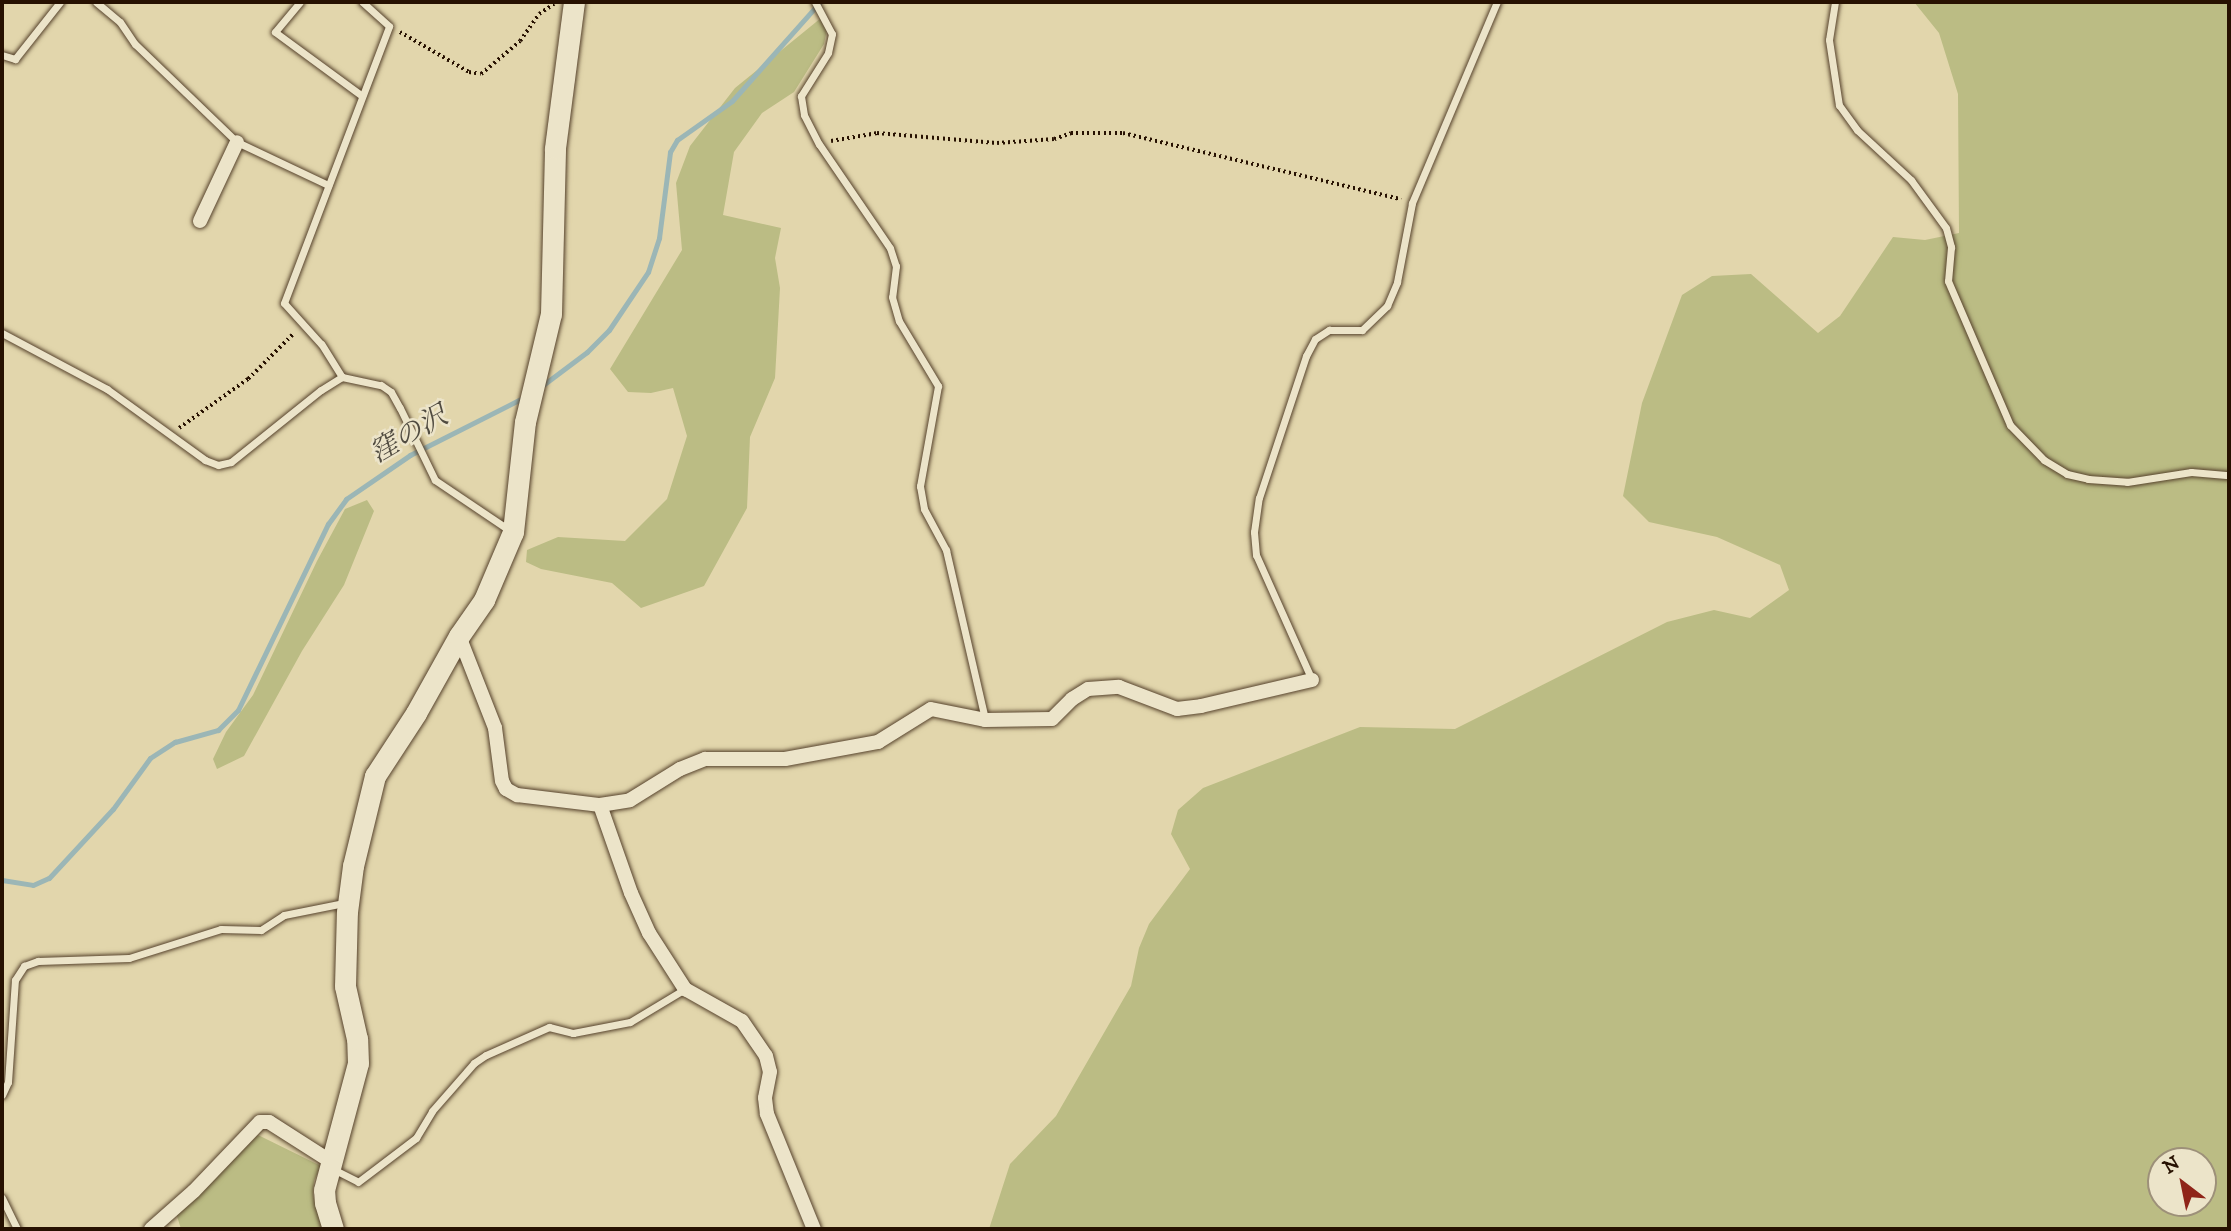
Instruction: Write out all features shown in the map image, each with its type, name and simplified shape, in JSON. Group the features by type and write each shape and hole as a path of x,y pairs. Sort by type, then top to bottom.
{"street":[{"path":"333,1229 324,1190 358,1063 357,1039 345,986 348,902 353,866 376,776 416,713 459,636 484,600 513,532 524,422 551,314 555,148 574,2"},
{"path":"200,221 237,142"},
{"path":"459,636 495,728 502,781 506,789 517,795 600,805 630,800 680,769 705,759 785,759 878,742 931,709 985,720 1052,719 1072,699 1088,690 1119,687 1177,709 1201,706 1312,680"},
{"path":"600,805 640,913 685,989 742,1021 766,1056 770,1072 765,1098 767,1114 814,1229"},
{"path":"151,1229 194,1191 260,1122 269,1122 332,1166"}],"lane":[{"path":"2,55 15,59 60,2"},
{"path":"96,2 120,22 135,44 237,142 328,185"},
{"path":"300,2 275,33 362,96"},
{"path":"342,377 321,344 284,303 389,26 362,2"},
{"path":"815,2 832,34 828,53 801,96 804,115 819,144 890,248 896,266 892,297 899,321 938,386 920,486 924,509 946,550 985,720"},
{"path":"1312,680 1256,555 1254,532 1259,498 1306,356 1315,339 1329,330 1362,330 1387,306 1397,282 1412,203 1497,2"},
{"path":"1835,2 1829,40 1839,105 1857,130 1911,180 1946,228 1951,247 1948,281 2010,425 2044,460 2067,474 2088,479 2127,482 2191,472 2229,475"},
{"path":"2,333 107,389 205,460 218,465 231,462 321,390 342,377 381,385 391,392 427,463 444,488 513,532"},
{"path":"2,1095 8,1082 15,979 24,966 38,961 129,958 221,929 261,930 284,915 348,902"},
{"path":"332,1166 358,1182 416,1138 440,1102 474,1063 486,1055 549,1027 573,1033 630,1022 685,989"},
{"path":"2,1198 17,1229"}],"path":[{"path":"389,26 469,72 481,74 520,41 539,14 557,2"},
{"path":"819,144 877,133 997,143 1054,139 1071,133 1123,133 1245,164 1374,190 1412,203"},
{"path":"170,435 248,379 302,324"}],"green space":[{"path":"1914,2 2229,2 2229,1229 989,1229 1010,1164 1056,1116 1131,986 1139,948 1149,924 1190,869 1171,834 1178,810 1203,788 1360,727 1455,729 1667,622 1714,610 1750,618 1789,590 1780,565 1717,537 1649,522 1623,496 1642,403 1682,295 1712,276 1751,274 1818,333 1840,316 1893,237 1925,240 1959,233 1958,94 1939,33"},
{"path":"821,18 828,24 824,44 794,92 762,113 734,152 723,215 781,228 775,258 780,288 775,378 750,437 747,508 704,586 641,608 612,583 541,569 526,562 527,550 558,537 625,541 667,499 687,436 673,388 651,393 628,392 610,369 682,250 676,183 690,146 735,88"},
{"path":"367,500 374,511 344,585 302,651 244,756 217,769 213,759 226,732 253,695 345,509"},
{"path":"258,1135 321,1166 314,1181 313,1195 322,1229 181,1229 176,1213"}],"waterway":[{"name":"窪の沢","path":"539,388 587,352 609,330 648,272 659,238 670,152 677,140 732,101 820,2"},
{"name":"窪の沢","path":"2,880 33,885 49,878 113,809 150,758 175,742 218,730 238,710 328,524 346,499 410,455 525,397"}]}
